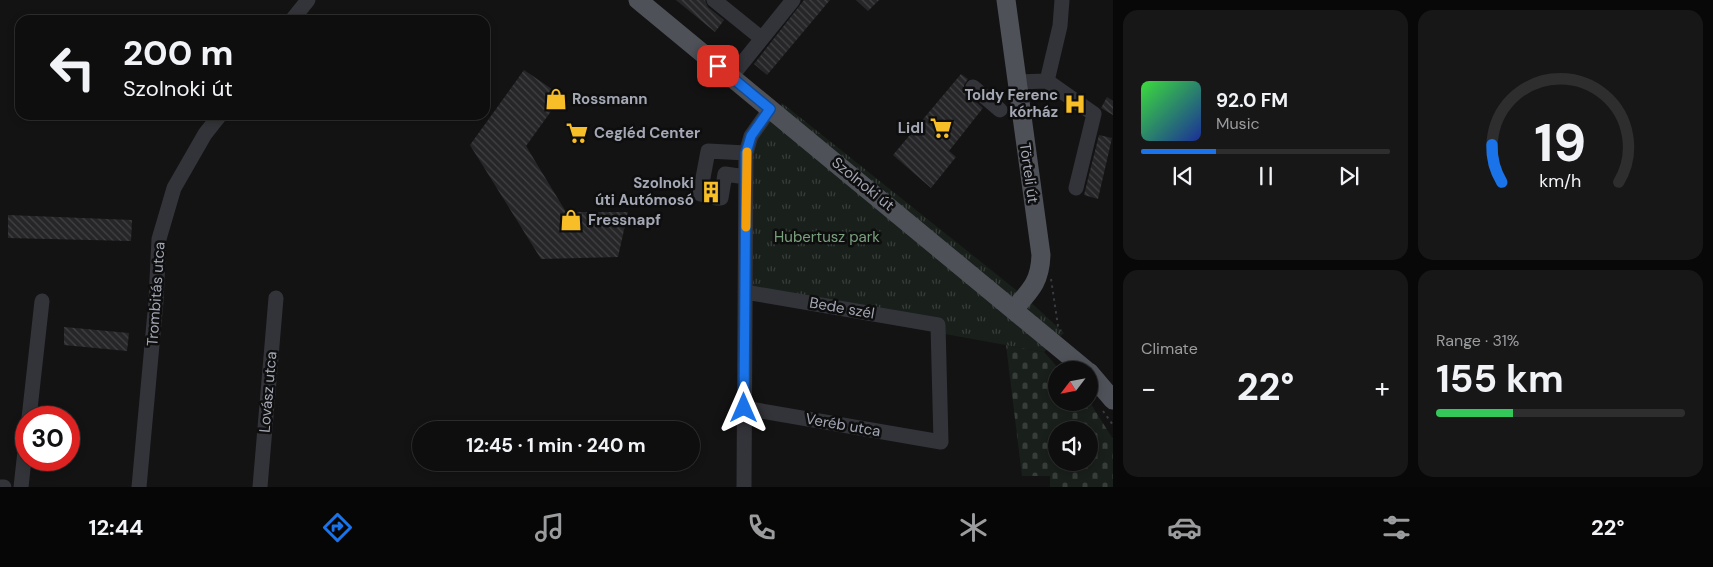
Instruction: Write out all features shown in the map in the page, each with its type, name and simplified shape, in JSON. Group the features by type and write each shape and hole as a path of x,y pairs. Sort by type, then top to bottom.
{"main road":[{"name":"Szolnoki út","path":"638,0 1076,361"},
{"name":"Törteli út","path":"1006,0 1041,256 1040,271 1035,283 1014,308"},
{"name":"Szolnoki út","path":"1098,383 1113,400"}],"street":[{"path":"296,15 308,0"},
{"path":"714,0 761,38"},
{"path":"731,77 793,0"},
{"path":"1047,81 1060,26 1062,0"},
{"path":"1017,82 1047,81 1094,114 1076,188"},
{"path":"973,87 997,114 1002,108 1020,105"},
{"path":"744,487 746,153 751,136 770,109"},
{"name":"Trombitás utca","path":"139,487 156,301 159,239 174,188 216,120"},
{"path":"746,153 708,152 712,188 725,174 746,177"},
{"name":"Bede szél","path":"745,292 938,325 941,442"},
{"name":"Lovász utca","path":"260,487 276,298"},
{"path":"30,406 42,301"},
{"name":"Veréb utca","path":"744,408 941,442"},
{"path":"21,487 23,471"}],"green space":[{"name":"Hubertusz park","path":"782,103 1025,297 1064,333 1044,352 753,299 753,145 762,129"},
{"path":"1006,345 1044,352 1052,361 1048,361 1048,411 1095,411 1113,439 1113,487 1050,487 1050,476 1022,476"}],"building":[{"path":"676,0 705,0 708,7 724,20 715,32"},
{"path":"804,0 830,0 767,75 754,64"},
{"path":"856,0 879,0 868,11"},
{"path":"524,70 562,96 526,146 566,212 628,212 618,257 541,259 470,145 488,120 490,120 490,117"},
{"name":"Lidl","path":"961,74 968,79 964,85 964,91 983,108 949,151 956,157 931,188 893,155"},
{"path":"1107,97 1113,101 1113,115 1101,108"},
{"path":"1099,135 1112,138 1098,199 1084,195"},
{"path":"8,215 132,220 131,241 8,238"},
{"path":"64,327 129,333 127,351 64,345"}],"tunnel":[{"path":"707,187 717,189"}],"slow traffic":[{"path":"746,227 747,152"}],"place":[{"name":"Rossmann","path":"556,99"},
{"name":"Toldy Ferenc kórház","path":"1075,104"},
{"name":"Lidl","path":"941,128"},
{"name":"Cegléd Center","path":"577,133"},
{"name":"Szolnoki úti Autómosó","path":"711,192"},
{"name":"Fressnapf","path":"571,220"}],"route":[{"path":"718,66 770,109 751,136 746,153 744,408"}]}
